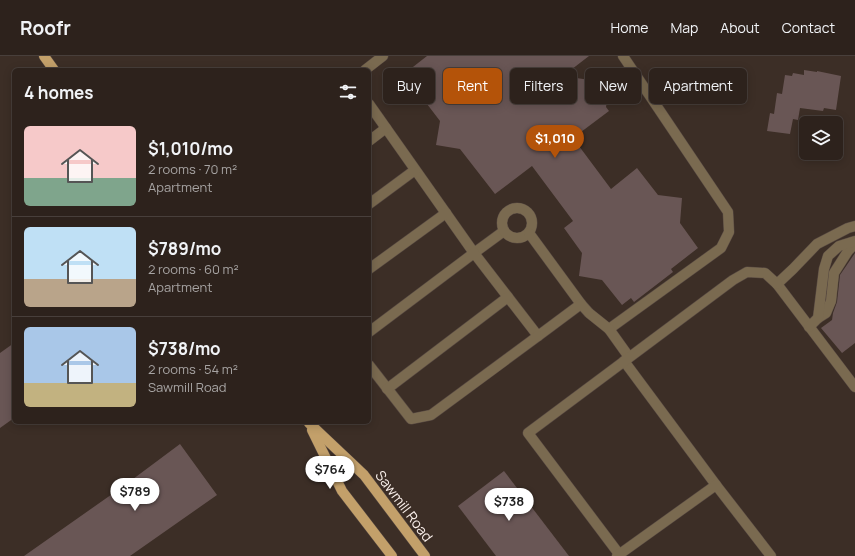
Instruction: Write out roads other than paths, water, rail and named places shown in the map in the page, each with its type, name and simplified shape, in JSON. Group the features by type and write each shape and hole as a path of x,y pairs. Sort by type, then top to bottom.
{"main road":[{"path":"44,56 53,68"},
{"name":"Sawmill Road","path":"309,424 342,490 392,556"},
{"name":"Sawmill Road","path":"310,424 364,475 425,556"}],"lane":[{"path":"368,68 383,56"},
{"path":"609,329 721,248 729,232 728,212 623,56"},
{"path":"371,107 474,253 538,336"},
{"path":"371,139 386,128"},
{"path":"371,203 415,170"},
{"path":"517,207 527,210 533,224 528,233 524,236 514,238 510,237 504,231 502,219 507,210 517,207"},
{"path":"371,268 446,213"},
{"path":"777,284 817,244 855,226"},
{"path":"371,330 504,231"},
{"path":"528,233 580,304 609,329 626,359 716,485 771,556"},
{"path":"809,327 818,318 826,313 831,301 834,273 855,243"},
{"path":"818,318 824,269 828,256 839,246 855,243"},
{"path":"716,485 618,555 528,433 733,280 747,272 765,273 777,284 855,387"},
{"path":"387,389 508,297"},
{"path":"371,368 411,420 431,415 580,304"}]}
